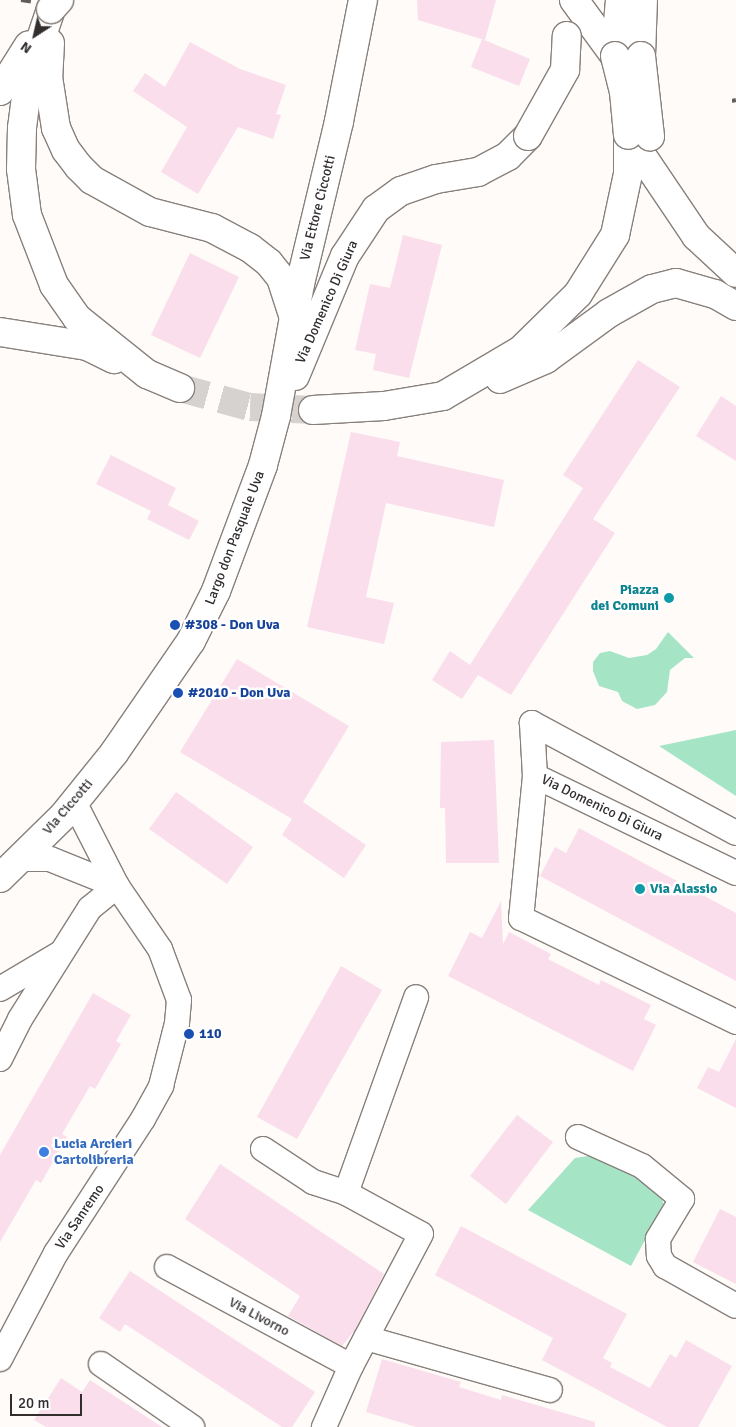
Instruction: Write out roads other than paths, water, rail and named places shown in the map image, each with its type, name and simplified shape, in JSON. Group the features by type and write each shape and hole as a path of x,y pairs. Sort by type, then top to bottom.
{"main road":[{"name":"Via Ettore Ciccotti","path":"276,416 300,284 339,121 363,0"},
{"name":"Via Domenico Di Giura","path":"276,416 333,291 345,256 376,209 401,191 436,179 478,172 508,156 528,136 565,70 567,36 564,0"},
{"path":"574,0 628,56"},
{"path":"620,0 628,56"},
{"path":"643,0 628,56 624,92 639,135 662,184 696,236 736,273"},
{"path":"55,5 48,77 56,128 66,150 92,180 128,201 150,212 212,228 250,248 281,278 295,319"},
{"path":"0,58 55,5"},
{"path":"0,91 55,5"},
{"path":"55,5 29,74 22,128 21,169 27,215 54,285 76,318 147,374"},
{"path":"443,396 521,350 582,287 615,235 628,174 639,135"},
{"path":"313,410 384,406 443,396 494,382 546,359 609,313 652,289 676,283 715,294 736,306"},
{"path":"0,332 87,346 180,388"},
{"name":"Largo don Pasquale Uva","path":"114,753 192,641 216,591 263,465 276,416"},
{"name":"Via Ciccotti","path":"0,878 74,802 114,753"}],"street":[{"name":"Via Domenico Di Giura","path":"736,833 532,723 535,776 736,873"},
{"path":"535,776 521,918 736,1022"},
{"name":"Via Sanremo","path":"0,1359 56,1253 143,1119 161,1086 177,1024 179,1000 160,949 118,886 74,802"},
{"path":"20,859 50,859 118,886"},
{"path":"0,1059 20,1019 90,908 118,886"},
{"path":"0,989 63,952"},
{"path":"346,1193 416,997"},
{"path":"578,1137 642,1166 682,1198 658,1238 659,1256 665,1266 736,1306"},
{"path":"263,1150 313,1182 346,1193 421,1234 366,1338 324,1427"},
{"name":"Via Livorno","path":"167,1267 352,1366"},
{"path":"366,1338 550,1390"},
{"path":"101,1364 192,1427"}],"tunnel":[{"path":"180,388 250,407 313,410"}],"railway":[{"path":"21,0 33,2"},
{"path":"732,101 736,100"}],"place":[{"name":"Piazza dei Comuni","path":"669,598"},
{"name":"#308 - Don Uva","path":"175,625"},
{"name":"#2010 - Don Uva","path":"178,693"},
{"name":"Via Alassio","path":"640,889"},
{"name":"110","path":"189,1034"},
{"name":"Lucia Arcieri Cartolibreria","path":"44,1152"}]}
